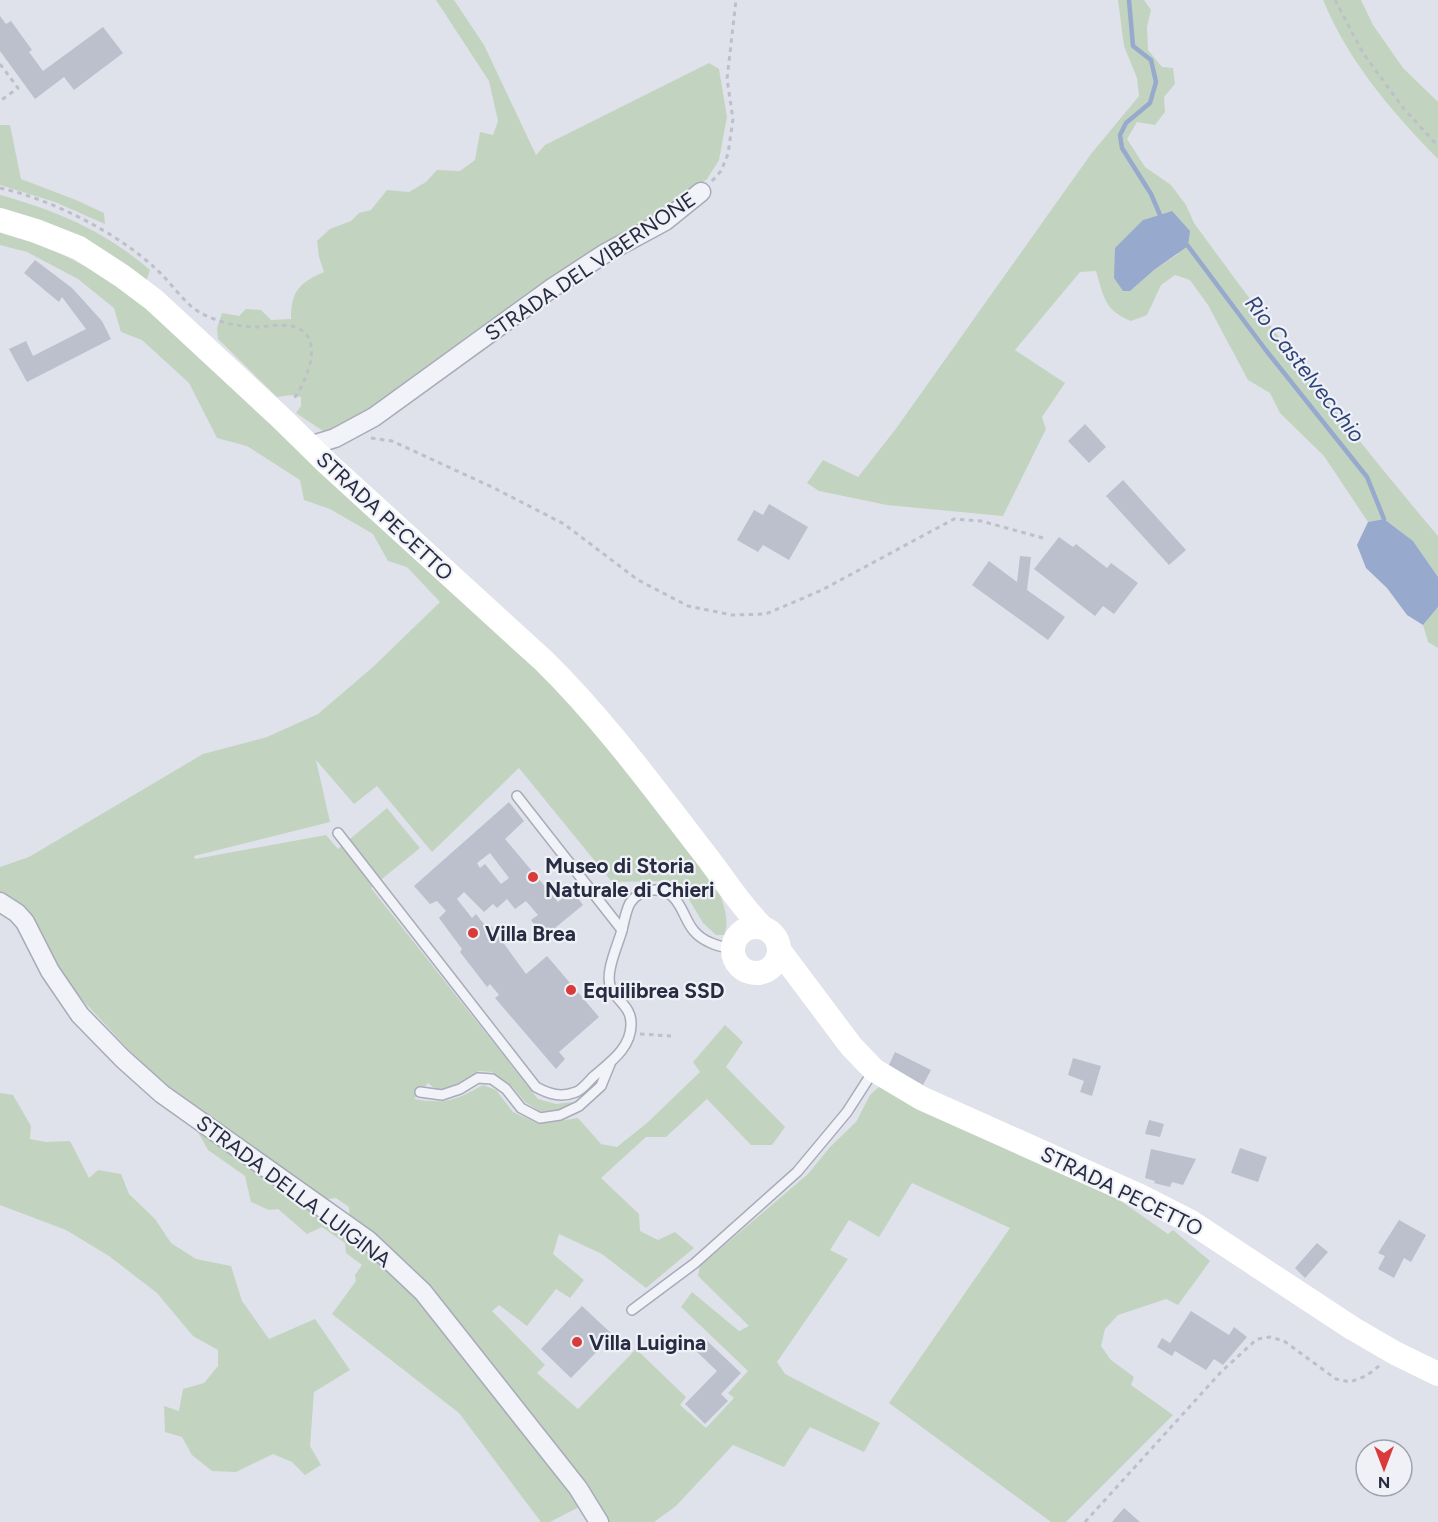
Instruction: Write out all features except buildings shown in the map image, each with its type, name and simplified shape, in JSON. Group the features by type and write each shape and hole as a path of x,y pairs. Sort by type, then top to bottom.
{"main road":[{"name":"STRADA PECETTO","path":"0,220 79,248 154,300 577,693 612,734 720,873 746,911 775,936 779,950 851,1046 874,1070 921,1098 1140,1196 1191,1222 1395,1353 1438,1374"},
{"name":"STRADA PECETTO","path":"720,873 731,906 733,957 742,969 783,977 817,1001"},
{"path":"734,943 747,927 762,927"},
{"path":"763,972 775,963 779,950"}],"street":[{"name":"STRADA DEL VIBERNONE","path":"309,446 335,438 374,417 552,288 604,254 665,220 701,192"},
{"name":"STRADA DELLA LUIGINA","path":"0,902 17,913 25,922 50,971 80,1015 123,1059 162,1094 368,1240 423,1292 578,1488 599,1522"}],"lane":[{"path":"517,796 622,930"},
{"path":"338,833 536,1087 548,1093 564,1095 577,1092 621,1052 630,1034 631,1023 628,1009 611,988 608,975 630,903 642,893 655,890 667,891 675,899 694,932 706,941 734,943"},
{"path":"420,1092 442,1095 460,1089 478,1078 492,1079 506,1089 521,1108 540,1118 560,1115 579,1106 602,1086 611,1061"},
{"path":"632,1310 695,1263 797,1172 847,1112 874,1070"}],"path":[{"name":"STRADA DEL VIBERNONE","path":"701,192 721,171 728,154 733,119 727,79 736,0"},
{"path":"1335,0 1363,53 1382,80 1404,109 1438,146"},
{"path":"0,64 18,88 0,101"},
{"path":"0,188 54,206 125,243 156,268 199,312 220,322 253,327 289,325 305,333 312,346 309,369 298,394 279,416"},
{"path":"363,441 372,438 392,441 484,483 564,524 638,580 688,606 732,615 766,614 822,590 954,519 981,521 1043,538"},
{"path":"630,1034 671,1036"},
{"path":"1084,1522 1221,1372 1257,1339 1270,1337 1284,1341 1336,1379 1350,1382 1366,1376 1395,1353"}],"green space":[{"path":"436,0 454,0 484,45 536,155 545,145 709,63 719,69 727,117 719,160 707,179 664,215 369,413 340,429 323,431 296,413 301,406 301,397 291,395 277,397 218,339 217,328 222,313 239,316 246,309 261,310 271,320 291,319 291,309 298,289 308,280 324,272 317,241 330,229 351,221 359,213 371,210 387,190 409,192 426,182 437,170 460,171 475,160 480,132 493,135 498,121 489,81"},
{"path":"1118,0 1144,0 1151,10 1147,27 1148,50 1162,67 1173,68 1175,84 1164,97 1165,112 1155,125 1137,122 1127,139 1145,167 1171,185 1186,205 1194,223 1283,342 1438,536 1438,577 1413,541 1384,519 1368,522 1324,456 1280,413 1270,393 1248,380 1208,305 1190,280 1175,275 1161,285 1147,315 1131,321 1115,312 1106,302 1096,271 1080,272 1015,350 1065,383 1042,417 1046,429 1003,516 887,505 819,491 807,483 823,460 858,477 895,430 1091,154 1139,96 1137,78 1124,46","holes":["1172,211 1178,254 1154,270 1130,291 1143,220"]},
{"path":"1323,0 1361,0 1373,25 1403,68 1438,102 1438,159 1373,85 1345,44"},
{"path":"0,125 10,125 21,179 104,213 105,224 55,202 0,185"},
{"path":"0,195 60,215 116,244 150,270 145,285 0,212"},
{"path":"0,228 44,245 108,278 151,307 538,666 599,730 712,875 726,913 724,935 716,935 703,923 684,891 662,881 612,882 519,768 432,852 377,786 354,804 316,760 330,822 194,856 195,859 326,835 338,849 387,808 420,848 371,888 538,1099 556,1104 572,1102 563,1109 544,1114 525,1102 512,1086 492,1072 479,1071 439,1092 428,1083 414,1099 450,1100 483,1085 496,1090 513,1112 539,1124 578,1118 601,1144 617,1147 647,1123 700,1072 693,1062 725,1025 743,1042 726,1067 785,1127 772,1145 751,1145 707,1099 666,1137 646,1137 601,1178 639,1214 640,1231 658,1240 675,1232 694,1248 646,1288 602,1254 559,1234 553,1254 584,1280 570,1298 556,1289 527,1326 499,1305 492,1311 545,1365 537,1373 578,1409 636,1349 686,1397 680,1405 706,1428 734,1398 728,1393 748,1371 681,1307 692,1292 739,1331 749,1326 698,1276 700,1266 808,1174 830,1147 856,1122 870,1095 880,1086 1105,1190 1168,1234 1173,1230 1210,1261 1178,1305 1166,1299 1118,1315 1105,1329 1101,1346 1111,1360 1134,1377 1131,1385 1173,1415 1066,1522 1051,1522 889,1403 1010,1228 912,1183 879,1237 849,1220 830,1250 848,1259 777,1362 785,1374 880,1423 864,1452 810,1427 784,1467 733,1445 676,1506 654,1522 607,1522 588,1489 350,1221 349,1207 336,1198 320,1200 168,1092 62,978 0,894 0,867 29,857 203,754 267,737 318,714 373,667 440,602 407,567 388,561 373,534 330,509 304,500 300,480 247,446 217,438 189,383 142,340 121,332 114,308 78,279 27,252 0,245"},
{"path":"1438,607 1438,648 1428,642 1423,625"},
{"path":"0,1093 13,1095 31,1126 30,1139 46,1142 70,1141 89,1178 98,1170 121,1174 129,1194 155,1219 171,1243 196,1259 231,1266 242,1301 269,1339 315,1319 350,1370 314,1392 310,1446 321,1465 305,1475 292,1462 273,1454 236,1472 212,1471 192,1455 182,1437 165,1432 164,1406 179,1411 183,1389 204,1383 218,1366 218,1350 193,1336 157,1293 109,1256 66,1230 0,1205"},
{"path":"195,1127 373,1254 411,1289 454,1347 555,1470 581,1506 550,1522 541,1522 459,1413 332,1314 356,1281 355,1275 362,1265 346,1253 345,1243 322,1227 307,1234 278,1209 269,1210 251,1202 245,1176 208,1150"}],"water":[{"path":"1172,211 1190,231 1188,246 1154,270 1130,291 1123,291 1114,278 1115,248 1143,220"},
{"path":"1384,519 1413,541 1438,577 1438,607 1423,625 1407,615 1387,588 1366,568 1357,545 1368,522"}],"waterway":[{"name":"Rio Castelvecchio","path":"1129,0 1133,46 1151,60 1156,82 1150,103 1126,123 1120,135 1122,148 1151,194 1160,215"},
{"name":"Rio Castelvecchio","path":"1188,246 1265,349 1367,477 1384,519"}],"place":[{"name":"Museo di Storia Naturale di Chieri","path":"533,877"},
{"name":"Villa Brea","path":"473,933"},
{"name":"Equilibrea SSD","path":"571,990"},
{"name":"Villa Luigina","path":"577,1342"}]}
